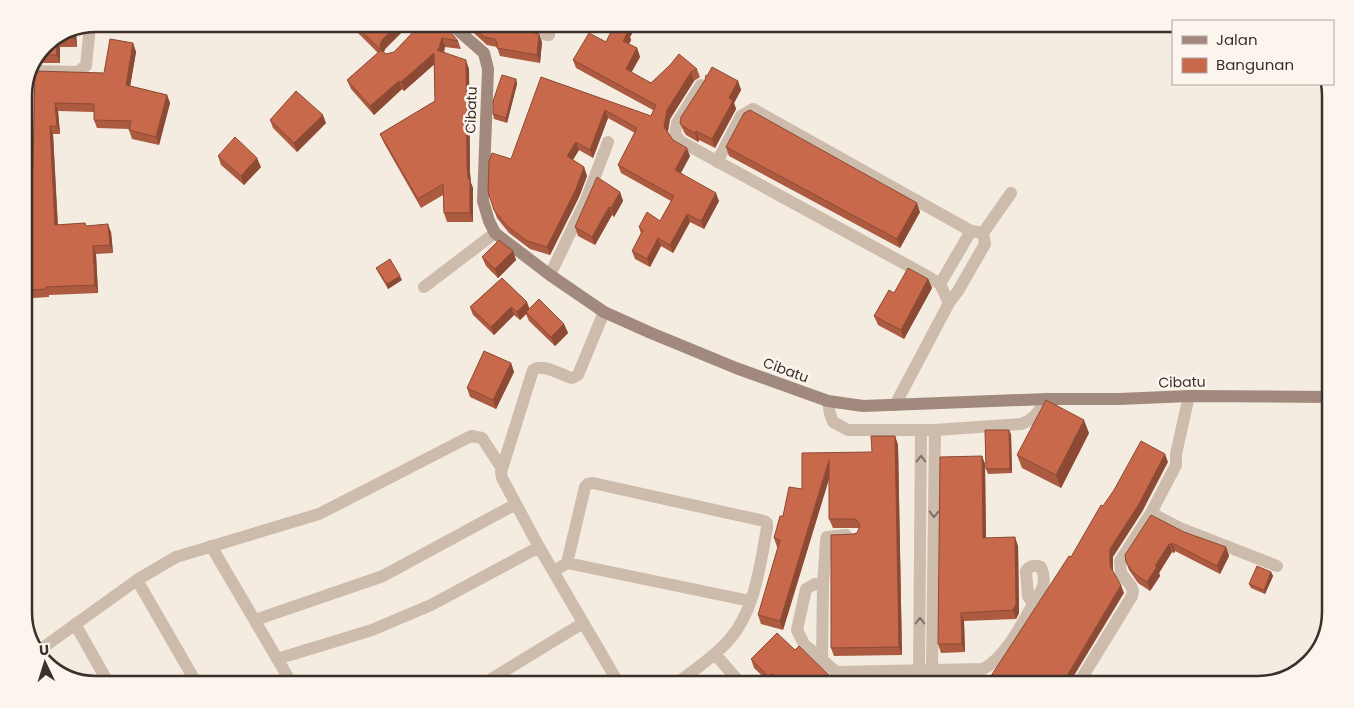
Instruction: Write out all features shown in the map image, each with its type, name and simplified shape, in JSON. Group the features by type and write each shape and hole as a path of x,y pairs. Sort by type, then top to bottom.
{"street":[{"name":"Cibatu","path":"462,32 484,53 488,69 483,201 489,221 495,232 550,275 604,312 651,333 736,368 828,401 863,406 1188,396 1322,397"},
{"path":"532,32 549,35"},
{"path":"38,71 77,72 86,66 89,33"},
{"path":"701,85 677,123 675,134 680,141 940,284 948,303"},
{"path":"717,162 741,116 753,109 977,232 985,244 958,291 948,303 895,405"},
{"path":"550,275 586,200 608,142"},
{"path":"940,284 977,232 1010,193"},
{"path":"424,288 495,232"},
{"path":"604,312 578,375 572,378 544,368 533,370 502,466 502,478 539,547 614,676"},
{"path":"1083,676 1132,596 1131,586 1121,573 1120,561 1150,513 1176,465 1176,454 1188,396"},
{"path":"828,401 833,422 848,430 935,430 1030,422 1047,399"},
{"path":"921,430 926,670"},
{"path":"926,676 935,430"},
{"path":"56,638 137,580 176,557 319,514 472,436 482,438 502,466"},
{"path":"568,563 584,488 593,482 764,520 767,528 755,587 743,620 730,639 715,654 686,676"},
{"path":"255,620 383,576 516,504"},
{"path":"1150,513 1180,528 1277,566"},
{"path":"822,660 822,585 827,537 855,535"},
{"path":"212,546 287,676"},
{"path":"277,659 372,630 431,605 539,547"},
{"path":"554,571 568,563 750,600"},
{"path":"137,580 192,676"},
{"path":"822,585 815,584 806,589 797,630 804,644 840,676"},
{"path":"835,672 983,669 993,664 1004,652 1033,604"},
{"path":"496,676 583,623"},
{"path":"75,624 104,676"},
{"path":"715,654 734,676"}],"building":[{"path":"362,32 390,32 382,40 381,50"},
{"path":"413,32 451,32 458,41 442,38 437,50 466,60 467,164 468,179 470,179 470,213 444,213 443,184 418,199 380,134 435,101 434,53 370,106 347,80 381,50 386,54 394,52"},
{"path":"479,32 529,32 539,34 537,55 497,48 495,39 484,37"},
{"path":"611,32 628,32 623,41 637,48 626,69 651,83 679,54 697,69 691,72 667,110 664,127 673,140 687,148 675,170 716,193 701,221 687,214 670,245 658,238 647,259 632,251 643,230 639,227 647,212 660,221 674,196 618,165 637,128 605,110 590,150 576,142 567,156 584,167 576,189 547,247 527,241 506,225 494,210 488,192 489,161 492,153 511,159 541,77 651,116 656,105 573,60 589,33 606,42"},
{"path":"110,39 133,43 126,85 167,95 156,137 129,130 131,121 94,120 94,104 55,103 57,126 50,126 55,225 85,223 86,226 108,224 110,245 93,246 95,285 46,287 46,289 33,290 33,167 35,81 37,72 104,73"},
{"path":"56,47 57,55 48,55"},
{"path":"712,67 738,81 729,98 733,101 712,139 696,131 695,133 680,123 681,117"},
{"path":"502,75 516,79 506,118 493,114 493,101"},
{"path":"296,91 323,115 294,143 270,120"},
{"path":"750,110 917,203 897,239 726,147 744,113"},
{"path":"235,137 257,158 241,176 218,156"},
{"path":"597,177 620,192 592,237 575,227"},
{"path":"499,240 513,251 495,269 482,257"},
{"path":"390,259 400,276 387,284 376,268"},
{"path":"908,268 928,279 901,330 874,316 889,290 894,293"},
{"path":"502,278 527,302 517,312 511,307 491,327 470,307"},
{"path":"539,299 564,324 551,337 526,312"},
{"path":"484,351 511,363 493,400 467,388"},
{"path":"1046,400 1084,420 1056,475 1017,455"},
{"path":"985,430 1009,430 1010,469 986,469"},
{"path":"871,436 895,436 899,647 831,648 831,535 857,533 860,526 855,519 829,519 829,460 780,621 758,615 780,540 774,538 780,516 783,516 789,487 802,489 802,453 872,452"},
{"path":"1141,441 1165,454 1139,504 1110,549 1110,566 1121,585 1067,676 991,676 1069,556 1071,557 1101,505 1103,506"},
{"path":"982,456 983,538 1015,537 1016,604 1013,610 961,613 962,644 938,644 940,457"},
{"path":"1151,515 1184,532 1226,547 1217,566 1172,543 1171,545 1169,544 1147,582 1135,574 1126,562 1125,555"},
{"path":"1257,566 1271,572 1264,590 1249,584"},
{"path":"777,633 795,650 799,646 830,676 774,676 772,674 768,676 751,659"}]}
